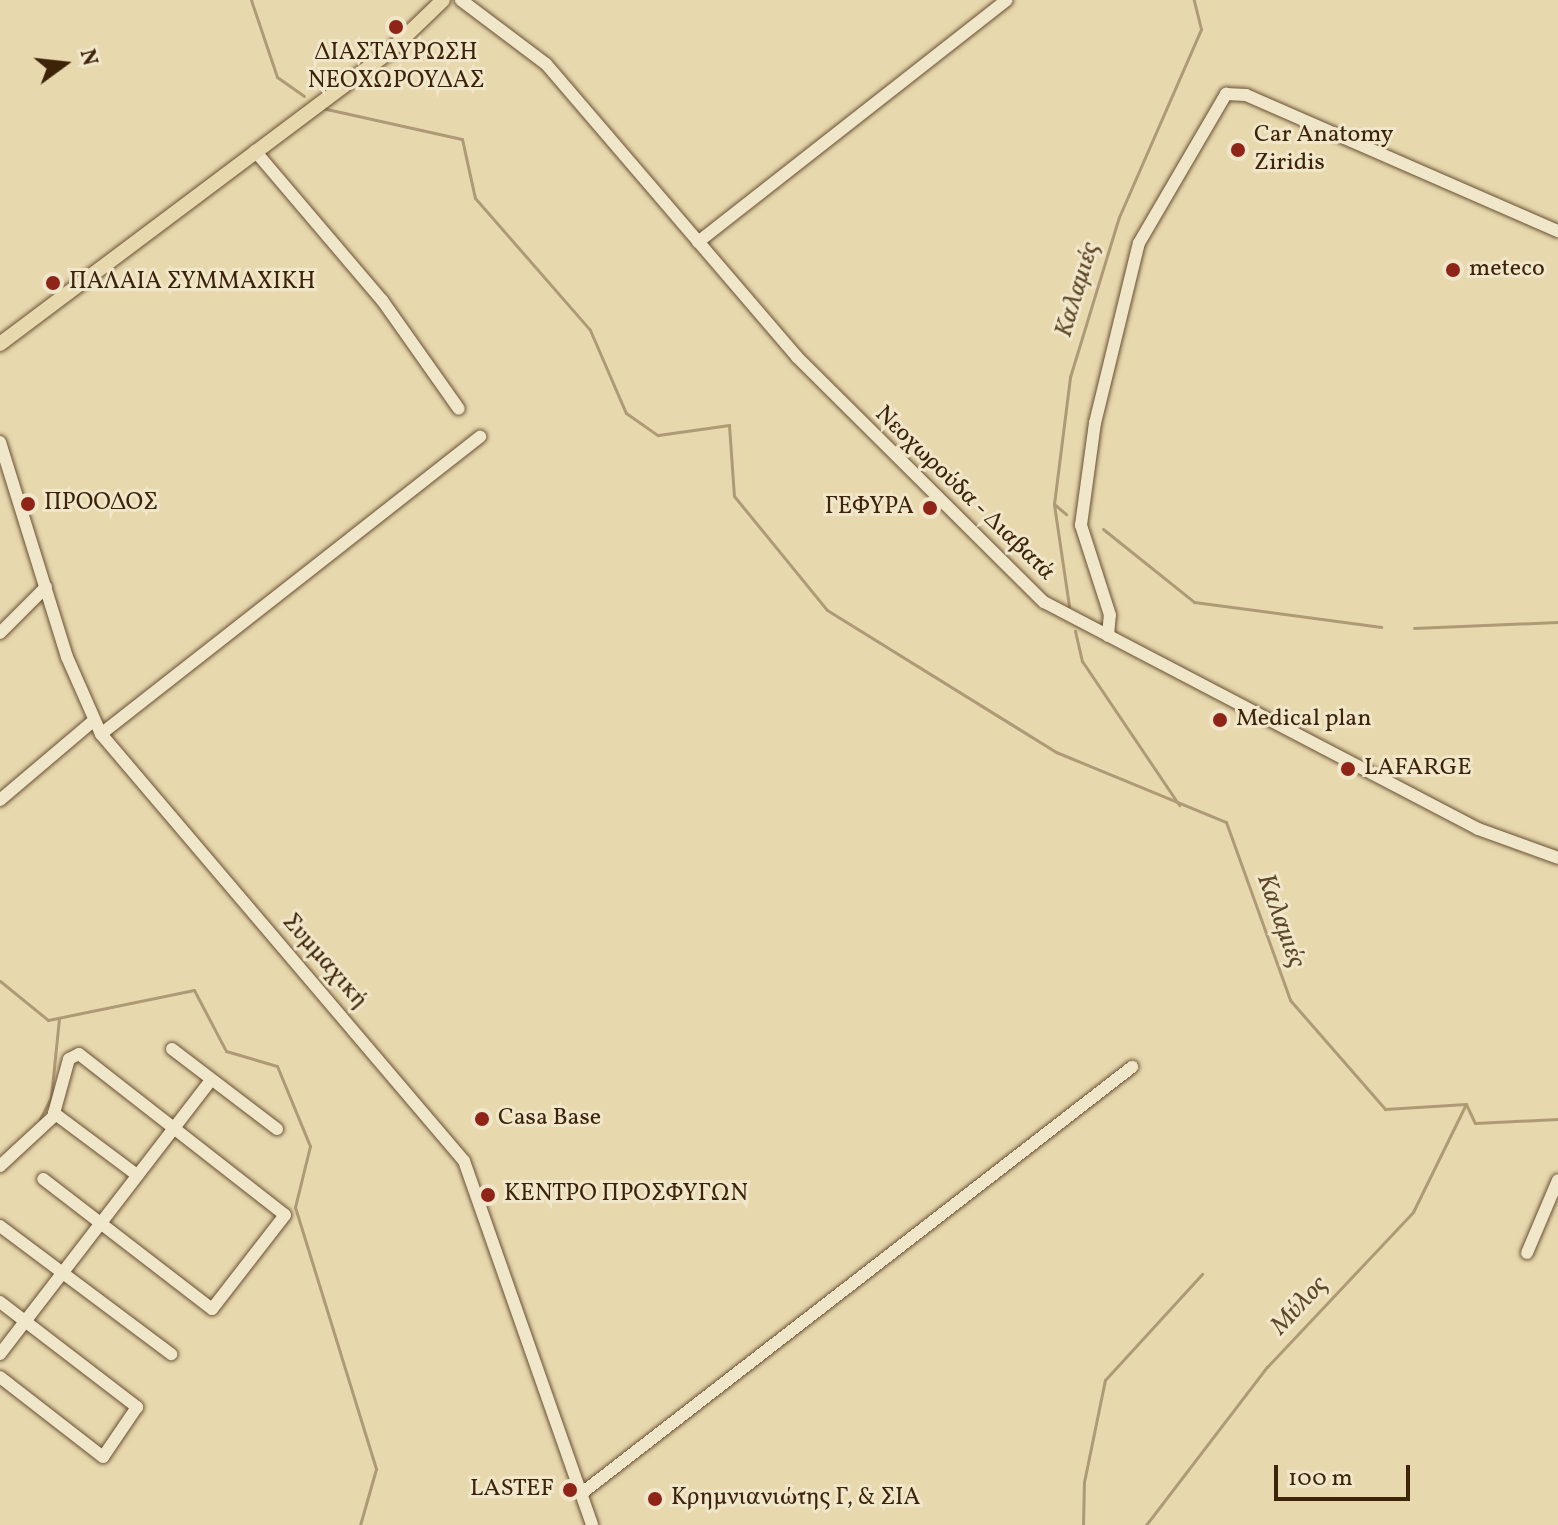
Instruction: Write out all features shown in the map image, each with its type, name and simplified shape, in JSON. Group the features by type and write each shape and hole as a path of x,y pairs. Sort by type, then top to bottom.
{"main road":[{"path":"0,344 388,53 443,0"}],"street":[{"name":"Νεοχωρούδα - Διαβατά","path":"461,0 546,64 797,357 1013,577 1108,636 1466,823 1558,858"},
{"path":"698,242 1007,0"},
{"path":"1108,636 1110,615 1087,560 1080,516 1095,423 1139,243 1226,94 1246,95 1558,231"},
{"path":"255,151 382,300 459,409"},
{"path":"101,734 480,437"},
{"name":"Συμμαχική","path":"0,442 46,587 93,721 101,734 464,1161 592,1525"},
{"path":"0,633 46,587"},
{"path":"0,800 93,721"},
{"path":"172,1049 277,1129"},
{"path":"0,1166 54,1113 69,1059 79,1054 285,1215 220,1306 212,1309 43,1179"},
{"path":"582,1493 1132,1067"},
{"path":"0,1354 173,1125 211,1080"},
{"path":"54,1113 137,1175"},
{"path":"1527,1253 1558,1180"},
{"path":"0,1226 171,1354"},
{"path":"0,1302 137,1407 103,1457 0,1377"}],"waterway":[{"path":"251,0 277,77 304,96"},
{"name":"Καλαμιές","path":"1069,606 1054,504 1070,377 1119,217 1201,29 1194,0"},
{"path":"322,108 462,139 475,198 590,330 626,413 658,435 729,425 734,496 827,610 1056,752 1226,822 1290,1000 1385,1109 1466,1104 1475,1123 1558,1119"},
{"path":"1054,504 1066,514"},
{"path":"1103,529 1194,602 1381,627"},
{"path":"1414,628 1558,622"},
{"name":"Καλαμιές","path":"1075,631 1082,661 1179,805"},
{"path":"0,981 48,1020 194,990 226,1051 277,1066 310,1146 295,1207 376,1469 360,1525"},
{"path":"40,1119 51,1097 59,1018"},
{"name":"Μύλος","path":"1146,1525 1267,1367 1413,1212 1466,1104"},
{"path":"1083,1525 1084,1482 1105,1380 1202,1274"}],"place":[{"name":"ΔΙΑΣΤΑΥΡΩΣΗ ΝΕΟΧΩΡΟΥΔΑΣ","path":"396,27"},
{"name":"Car Anatomy Ziridis","path":"1238,150"},
{"name":"meteco","path":"1453,270"},
{"name":"ΠΑΛΑΙΑ ΣΥΜΜΑΧΙΚΗ","path":"53,283"},
{"name":"ΠΡΟΟΔΟΣ","path":"28,504"},
{"name":"ΓΕΦΥΡΑ","path":"930,508"},
{"name":"Medical plan","path":"1220,720"},
{"name":"LAFARGE","path":"1348,769"},
{"name":"Casa Base","path":"482,1119"},
{"name":"ΚΕΝΤΡΟ ΠΡΟΣΦΥΓΩΝ","path":"488,1195"},
{"name":"LASTEF","path":"570,1490"},
{"name":"Κρημνιανιώτης Γ, & ΣΙΑ","path":"655,1499"}]}
